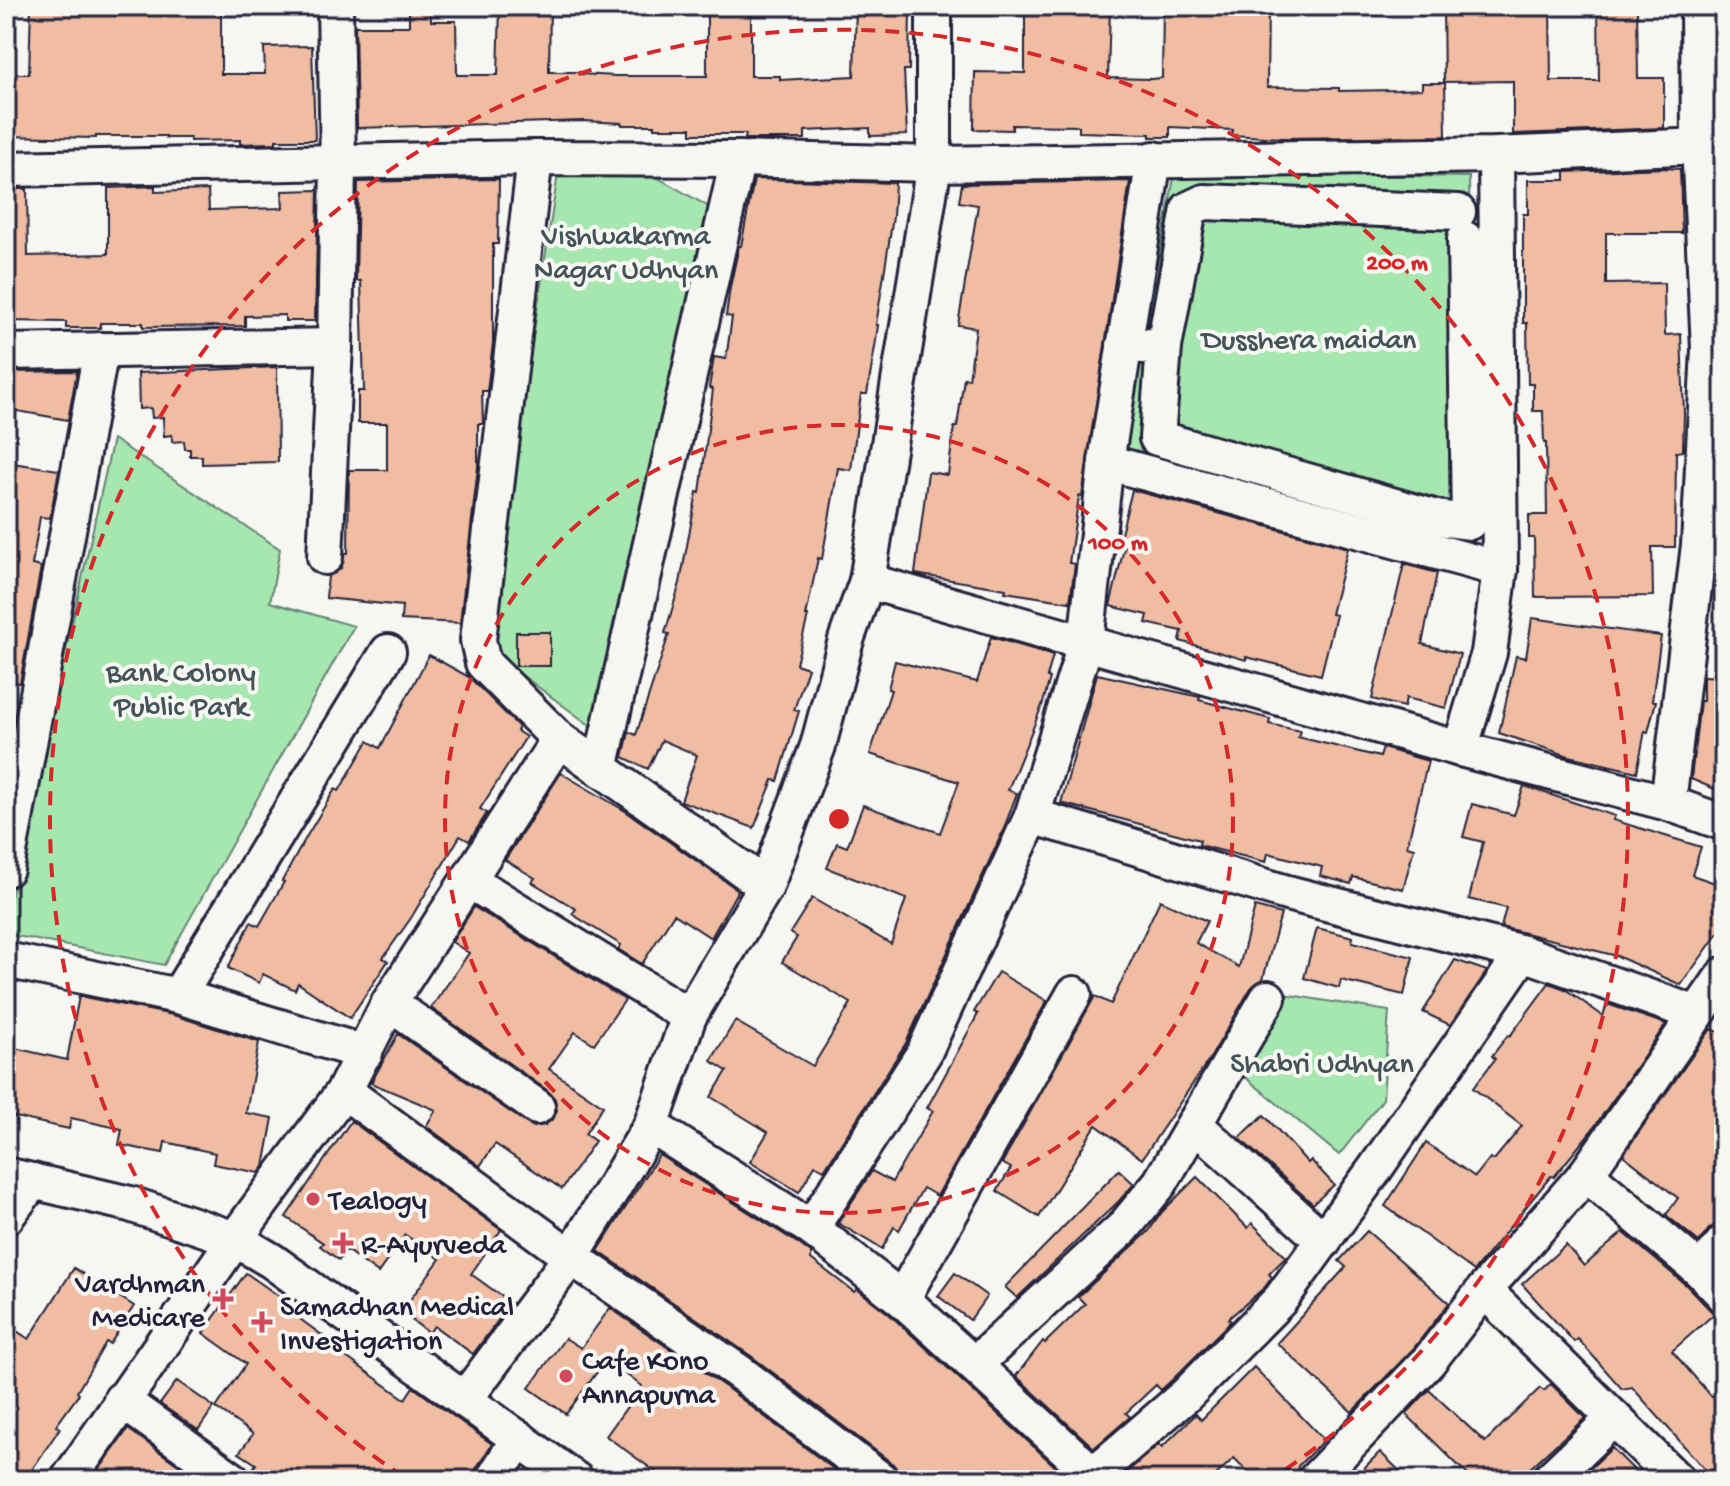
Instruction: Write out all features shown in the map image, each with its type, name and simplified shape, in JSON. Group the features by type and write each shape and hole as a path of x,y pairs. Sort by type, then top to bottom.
{"street":[{"path":"325,557 335,346 338,163 335,6"},
{"path":"464,1400 571,1257 651,1126 689,1016 766,886 818,746 846,640 867,581 934,164 934,6"},
{"path":"1668,803 1699,545 1709,349 1711,145 1698,6"},
{"path":"6,169 535,158 934,164 1496,155 1711,145"},
{"path":"1460,749 1489,653 1500,569 1496,155"},
{"path":"535,158 478,640 483,663 559,739 766,886"},
{"path":"600,769 738,159"},
{"path":"811,1228 924,1053 1032,816 1086,642 1106,462 1154,159"},
{"path":"1204,202 1462,226 1469,522 1437,518 1157,438 1164,347 1189,209 1204,202"},
{"path":"1124,345 1164,347"},
{"path":"6,352 335,346"},
{"path":"6,869 101,350"},
{"path":"1106,462 1500,569"},
{"path":"867,581 1460,749 1668,803 1724,823"},
{"path":"178,996 388,652"},
{"path":"68,1480 235,1239 344,1091 389,1003 559,739"},
{"path":"1032,816 1287,893 1523,953 1697,1014"},
{"path":"470,881 689,1016"},
{"path":"651,1126 811,1228 902,1299 950,1345 975,1364 1090,1477 1186,1395 1280,1300 1523,953"},
{"path":"6,960 178,996 365,1053"},
{"path":"1315,1480 1428,1362 1484,1290 1586,1174 1724,975"},
{"path":"902,1299 1074,994"},
{"path":"975,1364 1123,1228 1160,1183 1268,998"},
{"path":"389,1003 537,1107"},
{"path":"344,1091 571,1257 739,1372 881,1480"},
{"path":"1194,1124 1324,1241"},
{"path":"1586,1174 1713,1283 1724,1242"},
{"path":"6,1217 19,1178 130,1204 235,1239 272,1261 576,1480"},
{"path":"1484,1290 1677,1480"},
{"path":"121,1400 233,1480"},
{"path":"1549,1480 1614,1418"},
{"path":"493,1480 519,1438"}],"green space":[{"name":"Vishwakarma Nagar Udhyan","path":"559,167 646,171 716,211 599,732 485,648"},
{"name":"Dusshera maidan","path":"1175,172 1469,177 1474,554 1123,454"},
{"name":"Bank Colony Public Park","path":"113,439 280,549 270,602 354,626 164,965 6,934 6,920"},
{"name":"Shabri Udhyan","path":"1271,992 1389,1011 1383,1099 1339,1155 1233,1067"}],"building":[{"path":"31,6 221,6 221,74 265,74 264,47 312,46 315,140 240,144 240,140 190,141 190,138 166,136 6,136 6,74 29,74"},
{"path":"409,6 431,6 431,21 456,21 457,75 498,75 500,6 550,6 549,72 707,76 707,6 751,6 751,76 780,76 780,80 854,76 856,6 910,6 909,70 904,70 907,135 870,136 870,128 805,131 805,139 745,139 746,134 691,134 691,128 654,128 654,125 584,121 357,128 355,26 409,26"},
{"path":"1025,6 1110,6 1108,78 1151,79 1162,78 1163,6 1268,6 1267,87 1397,90 1422,89 1422,83 1445,83 1446,136 1282,138 1232,135 1233,130 1170,127 1170,137 1150,137 1150,134 1079,132 1079,126 1012,125 1012,130 974,129 975,72 1025,73"},
{"path":"1443,6 1550,6 1551,81 1599,81 1598,6 1637,6 1638,78 1664,78 1664,128 1513,134 1513,81 1444,82"},
{"path":"1680,169 1682,233 1606,233 1606,284 1664,283 1665,335 1681,334 1683,451 1676,452 1675,547 1652,547 1653,596 1535,597 1534,538 1529,538 1529,515 1547,515 1546,443 1543,411 1533,411 1533,384 1528,384 1527,323 1523,323 1523,214 1528,214 1528,180 1565,180 1565,172"},
{"path":"499,179 498,244 493,244 493,343 487,391 482,391 483,424 478,424 478,467 460,623 401,620 402,606 326,598 328,576 341,568 345,553 348,553 349,470 387,470 387,423 358,423 358,391 364,391 361,281 356,281 358,182"},
{"path":"754,179 895,183 893,217 867,394 861,394 851,470 838,468 822,559 818,558 796,664 808,668 794,710 799,711 778,781 773,780 754,828 681,801 697,755 662,740 648,769 623,757 629,732 636,735 669,634 665,633 680,583 697,492 700,493 714,357 726,359 732,317 726,316 730,287"},
{"path":"1130,181 1082,497 1079,496 1069,563 1075,564 1070,602 915,574 928,472 948,475 954,427 957,427 964,378 969,379 976,328 958,325 978,205 959,202 962,184"},
{"path":"155,186 155,192 208,190 209,210 283,208 282,191 318,190 315,321 285,321 285,315 245,316 245,326 143,327 143,323 100,323 100,328 66,328 66,322 6,321 6,189 27,189 28,256 108,254 108,188"},
{"path":"277,367 278,462 202,464 202,456 190,456 190,449 185,449 184,441 172,442 172,435 164,436 163,417 152,418 151,408 139,409 138,373"},
{"path":"77,371 68,420 6,409 6,372"},
{"path":"6,462 59,470 50,518 40,517 32,565 41,567 20,683 6,681"},
{"path":"1132,490 1348,548 1331,614 1336,615 1321,675 1246,657 1246,660 1180,641 1182,631 1146,623 1148,615 1110,606 1125,544 1119,542"},
{"path":"1404,564 1437,573 1422,644 1460,654 1446,708 1406,698 1404,707 1372,699"},
{"path":"1532,618 1661,636 1652,701 1656,701 1648,732 1645,731 1637,772 1569,756 1499,733 1516,656 1526,658"},
{"path":"516,632 550,632 550,666 516,666"},
{"path":"991,637 1053,655 1043,703 1008,790 1017,793 1003,831 906,1043 824,1170 815,1165 799,1192 750,1162 768,1132 711,1097 727,1071 711,1061 735,1021 813,1066 851,1003 782,962 797,937 790,933 812,898 891,944 906,899 827,868 837,843 847,847 863,805 940,833 959,782 870,754 891,690 888,689 895,661 977,682"},
{"path":"429,655 469,677 526,737 480,809 487,813 469,841 460,836 383,958 388,961 350,1018 298,983 295,990 263,974 259,983 228,968 251,922 259,926 308,834 335,789 339,791 368,741 380,748"},
{"path":"1097,674 1200,697 1199,700 1270,719 1269,724 1300,731 1298,737 1380,757 1383,748 1428,761 1407,846 1414,848 1403,889 1353,877 1351,884 1320,876 1322,867 1268,853 1266,862 1199,845 1200,840 1061,803"},
{"path":"1703,676 1724,677 1724,793 1691,779 1700,701 1703,701"},
{"path":"561,773 627,812 738,890 711,938 674,914 642,964 618,949 621,945 572,914 576,909 532,882 535,878 505,860"},
{"path":"1524,786 1615,816 1613,820 1701,847 1692,875 1724,886 1724,925 1681,985 1617,956 1501,927 1506,908 1469,899 1483,842 1463,837 1472,804 1514,815"},
{"path":"1160,900 1207,921 1196,943 1239,967 1255,907 1281,914 1263,979 1251,988 1212,1055 1142,1159 1096,1125 1039,1217 997,1191 1011,1168 1002,1163 1095,996 1111,1004"},
{"path":"474,907 625,1000 594,1044 575,1032 549,1069 603,1106 585,1134 595,1141 562,1189 495,1144 480,1166 426,1126 436,1110 371,1083 398,1034 526,1123 534,1127 545,1125 554,1118 557,1110 555,1099 548,1091 431,1008 469,953 452,942"},
{"path":"1317,928 1353,937 1352,942 1413,957 1404,995 1341,980 1339,988 1304,978"},
{"path":"1455,960 1487,971 1450,1025 1423,1012"},
{"path":"998,972 1047,1001 937,1196 923,1188 899,1230 894,1227 882,1249 838,1223 872,1171 892,1182 933,1111 927,1108 978,1014 974,1012"},
{"path":"1549,983 1565,989 1603,1016 1607,1004 1666,1024 1592,1130 1474,1271 1385,1206 1426,1143 1475,1177 1490,1158 1494,1160 1522,1126 1473,1088 1495,1059 1492,1056"},
{"path":"79,996 173,1015 259,1042 246,1113 273,1118 264,1167 259,1173 213,1164 215,1153 165,1142 163,1153 119,1145 122,1129 71,1118 69,1129 6,1115 6,1046 67,1060"},
{"path":"1711,1029 1724,1034 1724,1219 1709,1229 1699,1242 1666,1215 1678,1198 1623,1155"},
{"path":"1264,1115 1308,1163 1311,1160 1334,1185 1313,1204 1239,1138"},
{"path":"351,1121 501,1230 471,1274 511,1303 473,1354 434,1326 429,1333 401,1312 440,1259 405,1235 378,1273 346,1250 339,1260 320,1246 323,1243 286,1217"},
{"path":"659,1155 799,1244 811,1253 811,1259 889,1314 1058,1469 1050,1480 901,1480 893,1464 751,1356 598,1251"},
{"path":"1119,1170 1134,1184 1017,1298 1005,1287"},
{"path":"1197,1177 1248,1228 1252,1223 1286,1257 1269,1274 1272,1277 1265,1287 1228,1319 1231,1321 1172,1380 1161,1390 1156,1385 1126,1413 1130,1417 1094,1448 1016,1376 1043,1341 1045,1343 1085,1304 1078,1297 1148,1232 1162,1212"},
{"path":"1367,1231 1449,1303 1413,1349 1352,1412 1277,1343 1346,1267 1339,1261"},
{"path":"1623,1232 1687,1286 1714,1314 1672,1351 1712,1397 1724,1387 1724,1480 1714,1480 1632,1387 1622,1389 1578,1339 1574,1342 1522,1284 1566,1245 1584,1266"},
{"path":"74,1268 134,1306 110,1344 106,1342 77,1392 79,1394 56,1426 60,1428 25,1480 6,1480 6,1324 29,1339"},
{"path":"246,1273 293,1306 289,1311 330,1341 328,1344 405,1399 413,1387 492,1444 476,1469 473,1480 253,1480 251,1471 256,1464 239,1453 253,1434 216,1408 246,1364 203,1333"},
{"path":"955,1273 987,1296 970,1320 938,1296"},
{"path":"610,1308 727,1388 848,1480 667,1480 606,1436 642,1386 606,1360 566,1414 529,1388 565,1338 581,1348"},
{"path":"1254,1367 1324,1440 1298,1466 1297,1472 1289,1480 1256,1480 1234,1458 1211,1480 1118,1480 1159,1444 1162,1447 1196,1414 1201,1420"},
{"path":"177,1381 214,1407 198,1430 160,1404"},
{"path":"1551,1384 1585,1418 1517,1480 1473,1480 1406,1414 1429,1390 1485,1442 1540,1388 1544,1391"},
{"path":"128,1429 199,1480 92,1480"},
{"path":"1612,1448 1644,1480 1578,1480"},
{"path":"1380,1452 1409,1480 1352,1480"}],"place":[{"name":"Tealogy","path":"313,1199"},
{"name":"R-Ayurveda","path":"343,1243"},
{"name":"Vardhman Medicare","path":"223,1299"},
{"name":"Samadhan Medical Investigation","path":"262,1322"},
{"name":"Cafe Kono Annapurna","path":"566,1376"}]}
